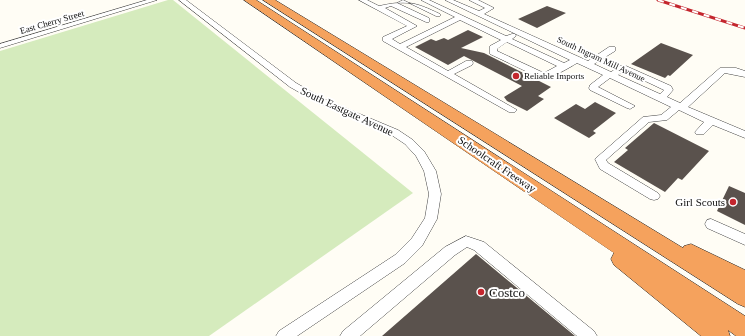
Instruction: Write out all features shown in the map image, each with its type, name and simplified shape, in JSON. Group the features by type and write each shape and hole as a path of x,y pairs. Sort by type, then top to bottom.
{"highway":[{"name":"Schoolcraft Freeway","path":"249,0 745,329"},
{"name":"Schoolcraft Freeway","path":"268,0 745,297"},
{"path":"494,141 655,233 745,280"},
{"path":"466,143 488,165 626,262 719,336"}],"street":[{"name":"East Cherry Street","path":"0,46 154,0"},
{"name":"South Eastgate Avenue","path":"182,0 293,85 321,101 380,125 399,135 409,142 420,154 430,171 435,194 431,219 417,242 395,263 284,336"},
{"path":"362,0 413,26"},
{"path":"379,8 400,0"},
{"path":"406,0 438,15"},
{"path":"424,0 565,66"},
{"path":"472,0 491,8 479,14"},
{"path":"457,2 450,12 426,20 386,39 512,110"},
{"name":"South Ingram Mill Avenue","path":"457,2 479,14 611,75"},
{"path":"391,3 426,20"},
{"path":"400,46 461,17"},
{"path":"519,32 493,48 493,52 543,76 577,59"},
{"path":"589,64 612,49"},
{"path":"448,74 468,63"},
{"path":"630,106 593,87 623,68 668,88 669,90 660,98 745,135"},
{"path":"654,196 604,166 600,159 646,118 664,118 723,70 736,71 745,74"},
{"path":"700,132 711,121"},
{"path":"711,224 745,240"},
{"path":"348,336 450,251 466,241 479,246 589,336"}],"green space":[{"path":"168,0 173,0 413,193 209,336 0,336 0,51"}],"building":[{"path":"547,6 566,13 537,28 518,19"},
{"name":"Reliable Imports","path":"468,30 483,37 461,48 484,53 551,87 538,96 544,99 527,111 507,101 504,97 522,86 464,56 448,65 415,47 431,39 436,41 444,38 448,40"},
{"path":"661,43 693,55 670,76 668,75 665,78 631,64"},
{"path":"595,102 616,113 593,131 596,133 589,138 554,118 576,104 585,109"},
{"path":"654,123 709,151 682,180 678,178 665,192 614,162 628,150 625,148"},
{"name":"Girl Scouts","path":"729,186 745,193 745,225 717,211"},
{"name":"Costco","path":"476,254 575,336 382,336"}],"railway":[{"path":"658,0 745,28"}],"place":[{"name":"Reliable Imports","path":"516,76"},
{"name":"Girl Scouts","path":"733,202"},
{"name":"Costco","path":"481,292"}]}
